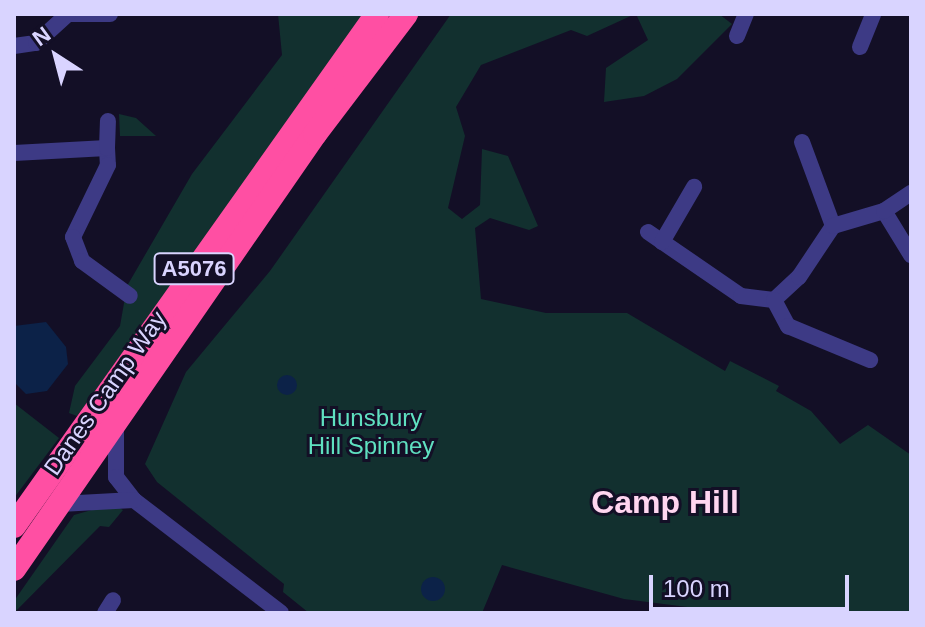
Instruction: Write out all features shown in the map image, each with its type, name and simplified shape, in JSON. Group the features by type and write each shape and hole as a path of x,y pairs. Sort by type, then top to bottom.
{"highway":[{"name":"Danes Camp Way","path":"14,526 377,14"},
{"name":"Danes Camp Way","path":"14,569 116,427 315,134 406,14"}],"street":[{"path":"14,46 36,43 69,14 110,14"},
{"path":"737,36 746,14"},
{"path":"855,37 873,14"},
{"path":"108,121 108,165 73,237 82,261 130,296"},
{"path":"802,142 833,226"},
{"path":"14,153 107,148"},
{"path":"662,242 694,187"},
{"path":"774,300 833,226 884,211 911,193"},
{"path":"884,211 911,255"},
{"path":"648,232 741,296 774,300"},
{"path":"774,300 788,326 866,358 854,373"},
{"path":"116,427 116,477 134,500 281,613"},
{"path":"60,504 134,500"},
{"path":"253,613 265,600"}],"green space":[{"path":"278,14 367,14 77,416 69,413 75,386 120,326 127,286 192,174 282,55"},
{"name":"Hunsbury Hill Spinney","path":"451,14 635,14 587,36 571,30 481,65 456,107 465,136 448,208 462,219 480,205 482,149 508,156 538,226 529,230 490,218 475,228 481,299 546,313 627,313 725,371 730,361 779,386 776,391 811,411 840,444 868,425 911,455 911,613 735,613 624,599 502,565 482,613 309,613 283,592 284,584 157,482 145,464 186,372 270,271"},
{"path":"636,14 719,14 732,24 677,79 644,96 604,102 606,68 648,40"},
{"path":"119,114 136,118 156,136 120,136"},
{"path":"14,403 59,438 14,498"},
{"path":"113,504 123,510 109,527 100,526 14,613 14,601 74,515"}],"water":[{"path":"46,322 66,347 68,364 47,391 26,394 14,382 14,326"},
{"path":"287,375 294,378 297,385 294,392 287,395 280,392 277,385 280,378"},
{"path":"433,577 442,580 445,589 442,598 433,601 424,598 421,589 424,580"}],"district":[{"name":"Camp Hill","path":"665,502"}]}
